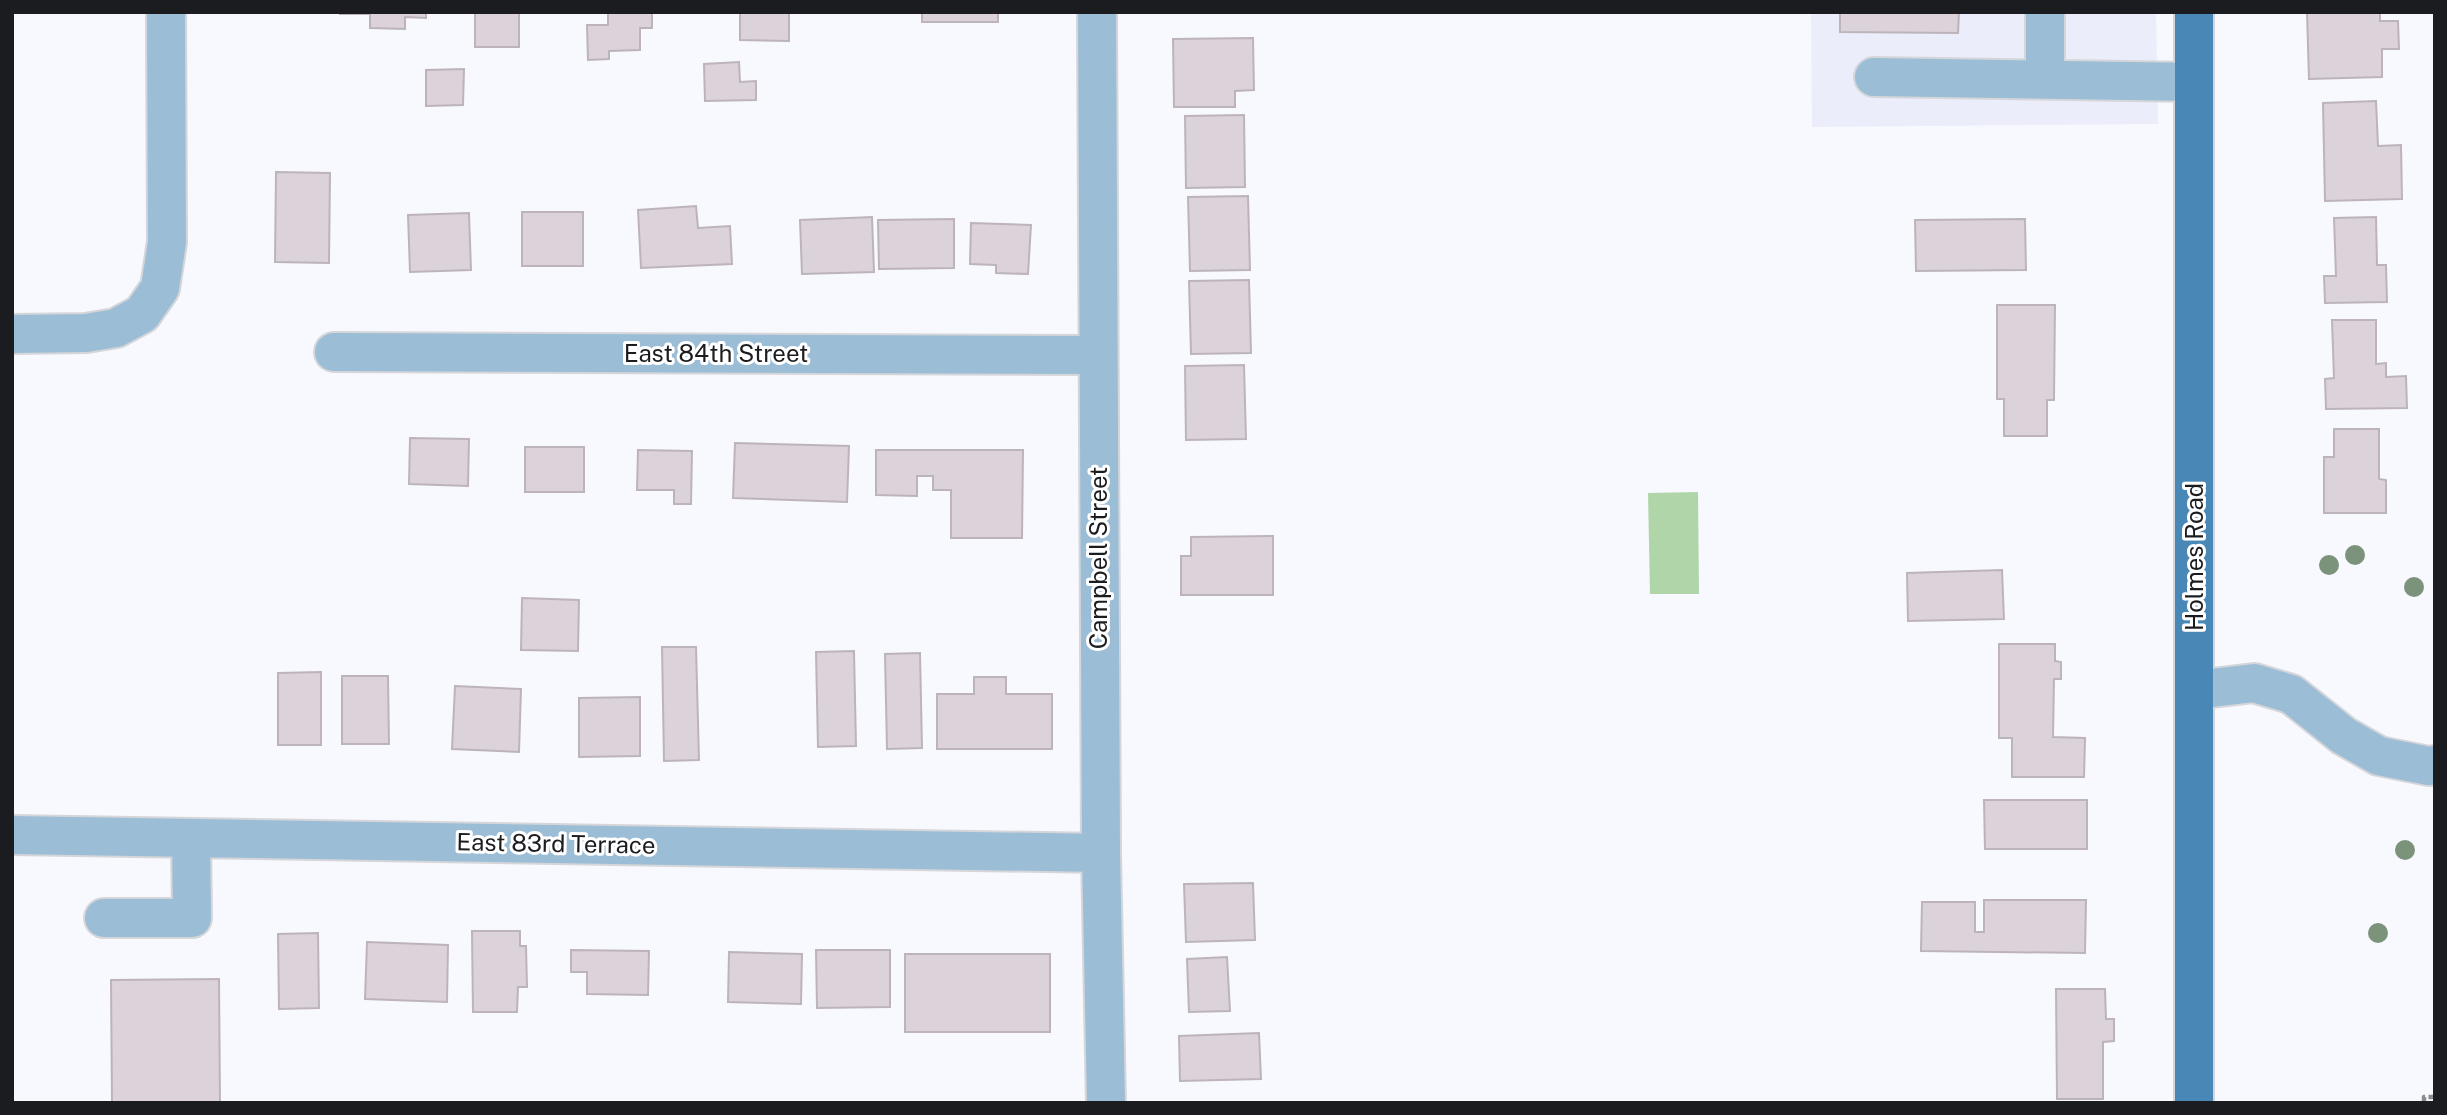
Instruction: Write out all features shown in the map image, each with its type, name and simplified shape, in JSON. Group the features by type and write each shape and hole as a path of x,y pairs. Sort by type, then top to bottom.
{"main road":[{"name":"Holmes Road","path":"2194,12 2194,1103"}],"street":[{"path":"12,334 86,333 116,328 142,314 160,288 167,242 166,12"},
{"name":"Campbell Street","path":"1097,12 1101,853 1106,1103"},
{"path":"2045,12 2045,79"},
{"path":"1874,77 2194,82"},
{"name":"East 84th Street","path":"334,352 1098,355"},
{"path":"2194,690 2254,683 2291,695 2344,736 2379,756 2435,765"},
{"name":"East 83rd Terrace","path":"12,835 1101,853"},
{"path":"104,918 192,918 191,839"}],"path":[{"path":"2424,1103 2424,1097 2435,1097"}],"shaded area":[{"path":"1811,12 2156,12 2158,124 1812,127"}],"green space":[{"path":"1698,492 1699,594 1650,594 1648,493"}],"building":[{"path":"340,12 426,12 426,18 405,17 405,29 370,28 370,14"},
{"path":"475,12 519,12 519,47 475,47"},
{"path":"608,12 652,12 652,28 640,28 640,50 609,51 609,59 588,60 587,25 608,25"},
{"path":"740,12 789,12 789,41 740,40"},
{"path":"922,12 998,12 998,22 922,22"},
{"path":"1840,12 1959,12 1958,33 1840,32"},
{"path":"2307,12 2380,12 2380,21 2398,21 2399,49 2382,49 2382,77 2309,79"},
{"path":"1253,38 1254,90 1235,91 1235,107 1174,107 1173,39"},
{"path":"739,62 740,82 756,81 756,100 705,101 704,64"},
{"path":"464,69 463,105 426,106 426,70"},
{"path":"2376,101 2378,146 2401,145 2402,199 2325,201 2323,103"},
{"path":"1244,115 1245,187 1186,188 1185,116"},
{"path":"276,172 330,173 329,263 275,262"},
{"path":"1248,196 1250,270 1190,271 1188,197"},
{"path":"696,206 698,228 730,226 732,264 641,268 638,210"},
{"path":"522,212 583,212 583,266 522,266"},
{"path":"469,213 471,270 410,272 408,215"},
{"path":"872,217 874,272 802,274 800,220"},
{"path":"2376,217 2377,265 2386,265 2387,302 2325,303 2324,276 2336,276 2334,218"},
{"path":"954,219 954,268 879,269 878,220"},
{"path":"2025,219 2026,270 1916,271 1915,220"},
{"path":"971,223 1031,225 1028,274 996,273 996,265 970,264"},
{"path":"1249,280 1251,353 1191,354 1189,281"},
{"path":"1997,305 2055,305 2054,400 2047,400 2047,436 2004,436 2004,399 1997,399"},
{"path":"2332,320 2376,320 2376,364 2386,363 2386,377 2406,376 2407,408 2326,409 2325,379 2334,378"},
{"path":"1244,365 1246,439 1186,440 1185,366"},
{"path":"2334,429 2379,429 2379,479 2386,480 2386,513 2324,513 2324,457 2334,457"},
{"path":"410,438 469,439 468,486 409,484"},
{"path":"735,443 849,446 847,502 733,498"},
{"path":"525,447 584,447 584,492 525,492"},
{"path":"638,450 692,451 691,504 674,504 674,490 637,490"},
{"path":"876,450 1023,450 1022,538 951,538 951,490 933,490 933,476 917,476 917,496 876,495"},
{"path":"1273,536 1273,595 1181,595 1181,556 1191,556 1191,537"},
{"path":"2002,570 2004,619 1908,621 1907,573"},
{"path":"522,598 579,600 578,651 521,650"},
{"path":"1999,644 2055,644 2055,661 2061,662 2061,679 2054,679 2053,737 2085,738 2084,777 2012,777 2012,738 1999,738"},
{"path":"662,647 696,647 699,760 664,761"},
{"path":"854,651 856,746 818,747 816,652"},
{"path":"920,653 922,748 887,749 885,654"},
{"path":"321,672 321,745 278,745 278,673"},
{"path":"342,676 388,676 389,744 342,744"},
{"path":"974,677 1006,677 1006,694 1052,694 1052,749 937,749 937,694 974,694"},
{"path":"455,686 521,689 519,752 452,749"},
{"path":"640,697 640,756 579,757 579,698"},
{"path":"1984,800 2087,800 2087,849 1985,849"},
{"path":"1253,883 1255,940 1186,942 1184,884"},
{"path":"1984,900 2086,900 2085,953 1921,951 1922,902 1975,902 1975,932 1984,932"},
{"path":"472,931 520,931 520,946 526,946 527,987 518,987 517,1012 473,1012"},
{"path":"318,933 319,1008 279,1009 278,934"},
{"path":"367,942 448,945 447,1002 365,999"},
{"path":"571,950 649,951 648,995 587,994 587,972 571,972"},
{"path":"816,950 890,950 890,1007 817,1008"},
{"path":"729,952 802,954 801,1004 728,1002"},
{"path":"905,954 1050,954 1050,1032 905,1032"},
{"path":"1227,957 1230,1011 1189,1012 1187,959"},
{"path":"219,979 220,1103 112,1103 111,980"},
{"path":"2056,989 2105,989 2106,1019 2114,1019 2114,1041 2103,1042 2103,1099 2057,1099"},
{"path":"1259,1033 1261,1079 1180,1081 1179,1036"}]}
